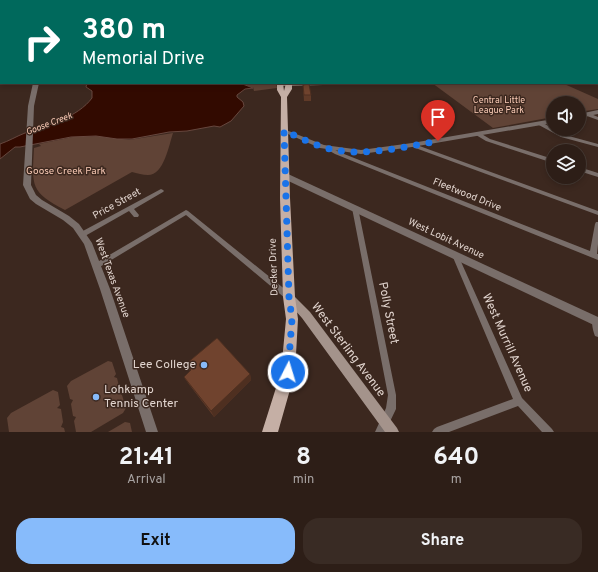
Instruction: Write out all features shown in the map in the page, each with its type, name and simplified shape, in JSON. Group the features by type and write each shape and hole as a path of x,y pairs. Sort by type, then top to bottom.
{"main road":[{"path":"280,84 289,84"},
{"name":"Decker Drive","path":"271,431 288,372 292,319 289,297 284,97 280,90 280,84"},
{"name":"Decker Drive","path":"284,97 289,89 289,84"},
{"name":"West Sterling Avenue","path":"289,297 306,314 393,432"}],"street":[{"name":"West Texas Avenue","path":"36,84 31,106 27,185 33,197 45,207 66,218 83,234 92,252 105,289 152,432"},
{"path":"586,115 598,112"},
{"path":"589,114 598,119"},
{"path":"284,131 330,149 361,152 412,145 546,122"},
{"path":"538,123 555,133 598,146"},
{"path":"478,134 488,140 546,159"},
{"path":"412,145 598,213"},
{"name":"Fleetwood Drive","path":"330,149 596,256"},
{"path":"358,161 361,152"},
{"path":"586,171 598,175"},
{"name":"West Lobit Avenue","path":"285,176 597,322"},
{"name":"Price Street","path":"83,234 161,191"},
{"path":"130,208 136,215"},
{"name":"Polly Street","path":"355,208 392,396 391,409 384,420 380,432"},
{"name":"West Sterling Avenue","path":"96,266 186,212 289,297"},
{"path":"596,256 598,224"},
{"name":"West Murrill Avenue","path":"455,255 519,401 550,432"},
{"path":"597,322 598,333"},
{"path":"437,432 519,401"}],"green space":[{"path":"243,84 276,84 277,88 254,91 253,87 248,87"},
{"name":"Central Little League Park","path":"433,84 564,84 598,99 598,109 586,111 586,96 546,96 546,118 493,128"},
{"name":"Goose Creek Park","path":"173,133 168,152 162,165 154,174 146,175 132,172 65,210 45,198 36,186 33,171 34,148 41,146 39,144 73,137 100,136 129,140"},
{"name":"Lohkamp Tennis Center","path":"108,361 112,362 116,374 114,377 117,378 120,390 119,393 122,395 126,408 123,413 91,432 76,432 74,421 76,417 73,416 71,404 73,400 70,399 67,386 71,381"},
{"path":"53,390 58,392 60,405 57,408 61,409 63,422 61,427 64,428 65,432 9,432 7,418 11,413"},
{"name":"Lohkamp Tennis Center","path":"125,422 130,423 132,432 108,432"}],"shaded area":[{"path":"87,84 243,84 253,88 245,89 237,95 237,97 243,102 244,106 231,121 220,127 214,126 187,131 169,132 132,139 117,139 96,136 71,137 15,147 0,159 0,144 25,133 62,120 86,105 92,98 92,91 86,87"}],"building":[{"path":"309,84 311,95 304,95 303,85"},
{"path":"217,338 250,374 211,411 184,377 191,370 186,364"}],"place":[{"name":"Lee College","path":"204,365"},
{"name":"Lohkamp Tennis Center","path":"96,397"}],"route":[{"path":"288,372 292,319 289,297 284,131 322,147 361,152 438,141"}],"water label":[{"name":"Goose Creek","path":"49,124"}]}
